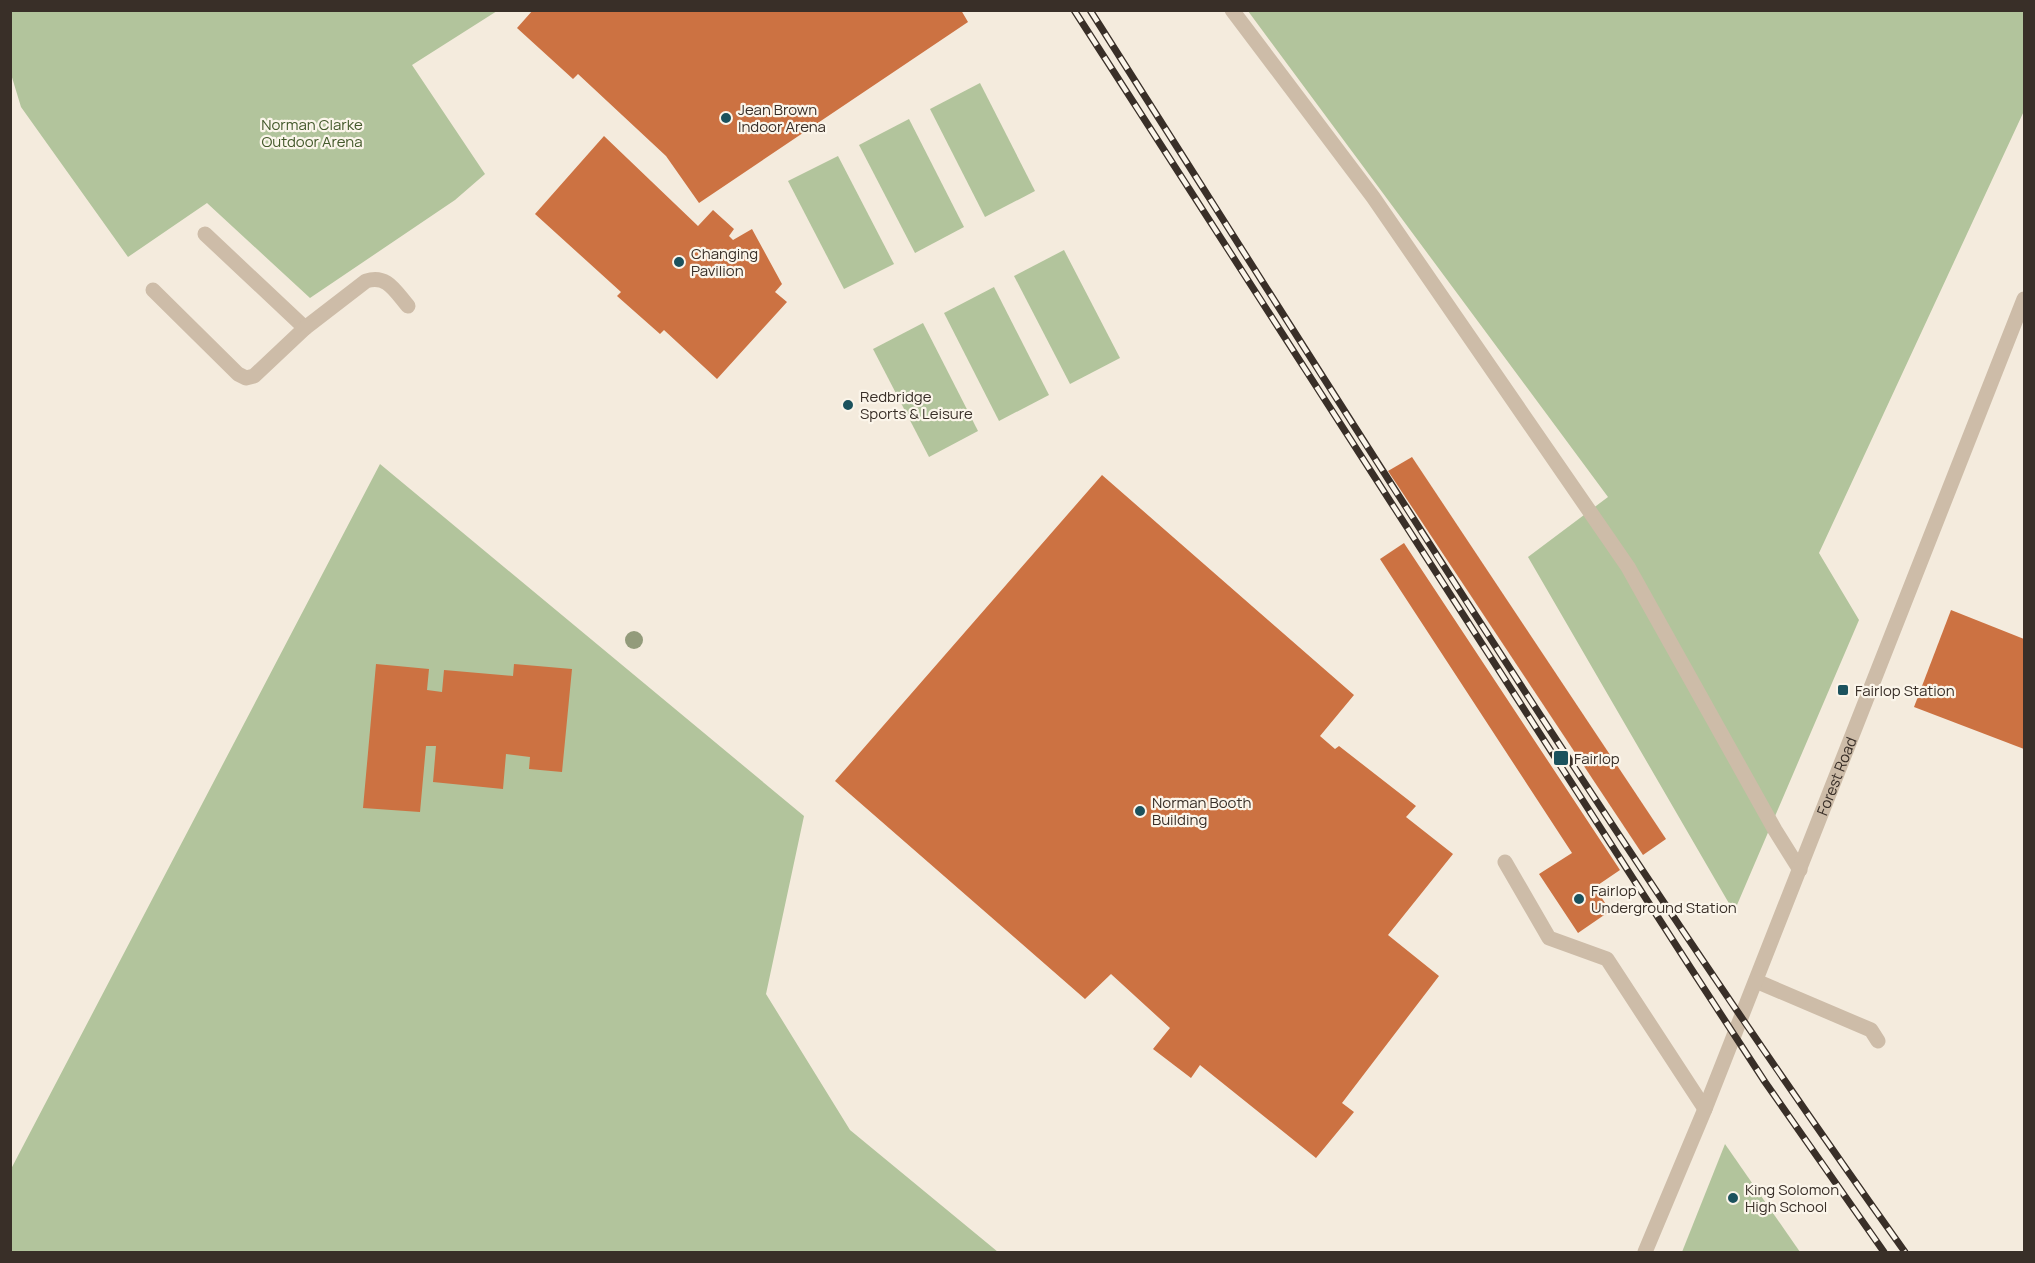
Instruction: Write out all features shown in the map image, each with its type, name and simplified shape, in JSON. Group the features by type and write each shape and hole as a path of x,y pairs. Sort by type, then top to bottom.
{"street":[{"path":"1232,10 1373,197 1629,567 1775,830 1800,870"},
{"path":"205,234 305,328"},
{"path":"153,290 238,374 246,378 254,376 305,328 366,281 375,278 384,280 408,306"},
{"name":"Forest Road","path":"1645,1252 1705,1109 2025,299"},
{"path":"1505,862 1549,938 1607,959 1705,1109"},
{"path":"1756,981 1871,1030 1878,1041"}],"green space":[{"name":"Norman Clarke Outdoor Arena","path":"10,11 497,11 412,65 485,174 455,200 310,298 207,203 128,257 21,107 11,74"},
{"path":"1248,11 2024,11 2024,111 1819,553 1859,620 1734,912 1528,557 1608,497"},
{"path":"980,83 1035,191 985,217 930,109"},
{"path":"909,119 964,227 915,253 859,145"},
{"path":"838,156 894,264 844,289 788,181"},
{"path":"1064,250 1120,358 1070,384 1014,276"},
{"path":"994,287 1049,395 999,421 944,313"},
{"path":"923,323 978,431 929,457 873,349"},
{"path":"380,464 804,816 766,994 850,1130 998,1252 11,1252 11,1169"},
{"name":"King Solomon High School","path":"1725,1144 1800,1252 1682,1252"}],"building":[{"name":"Jean Brown Indoor Arena","path":"533,10 961,10 968,22 699,203 666,156 578,74 573,79 517,28"},
{"name":"Changing Pavilion","path":"604,136 698,226 713,210 734,229 729,236 733,240 752,229 782,284 775,292 787,302 717,379 664,330 660,334 617,296 621,292 535,214"},
{"path":"1412,457 1666,839 1643,855 1388,471"},
{"name":"Norman Booth Building","path":"1102,475 1354,695 1320,736 1335,749 1339,746 1416,806 1406,817 1453,854 1388,935 1439,976 1342,1103 1354,1112 1316,1158 1200,1065 1191,1078 1153,1049 1170,1028 1111,974 1085,999 835,781"},
{"path":"1404,543 1620,870 1595,887 1610,911 1578,933 1539,874 1572,853 1380,559"},
{"path":"1951,610 2024,639 2024,749 1914,707"},
{"path":"376,664 429,669 427,690 442,692 444,670 513,676 514,664 572,669 562,772 529,769 530,757 506,754 503,789 433,782 436,746 426,746 420,812 363,808"}],"railway":[{"path":"1074,10 1690,967 1765,1082 1884,1252"},
{"path":"1090,10 1489,637 1694,947 1905,1252"}],"place":[{"name":"Jean Brown Indoor Arena","path":"726,118"},
{"name":"Changing Pavilion","path":"679,262"},
{"name":"Redbridge Sports & Leisure","path":"848,405"},
{"name":"Fairlop Station","path":"1843,690"},
{"name":"Fairlop","path":"1561,758"},
{"name":"Norman Booth Building","path":"1140,811"},
{"name":"Fairlop Underground Station","path":"1579,899"},
{"name":"King Solomon High School","path":"1733,1198"}]}
